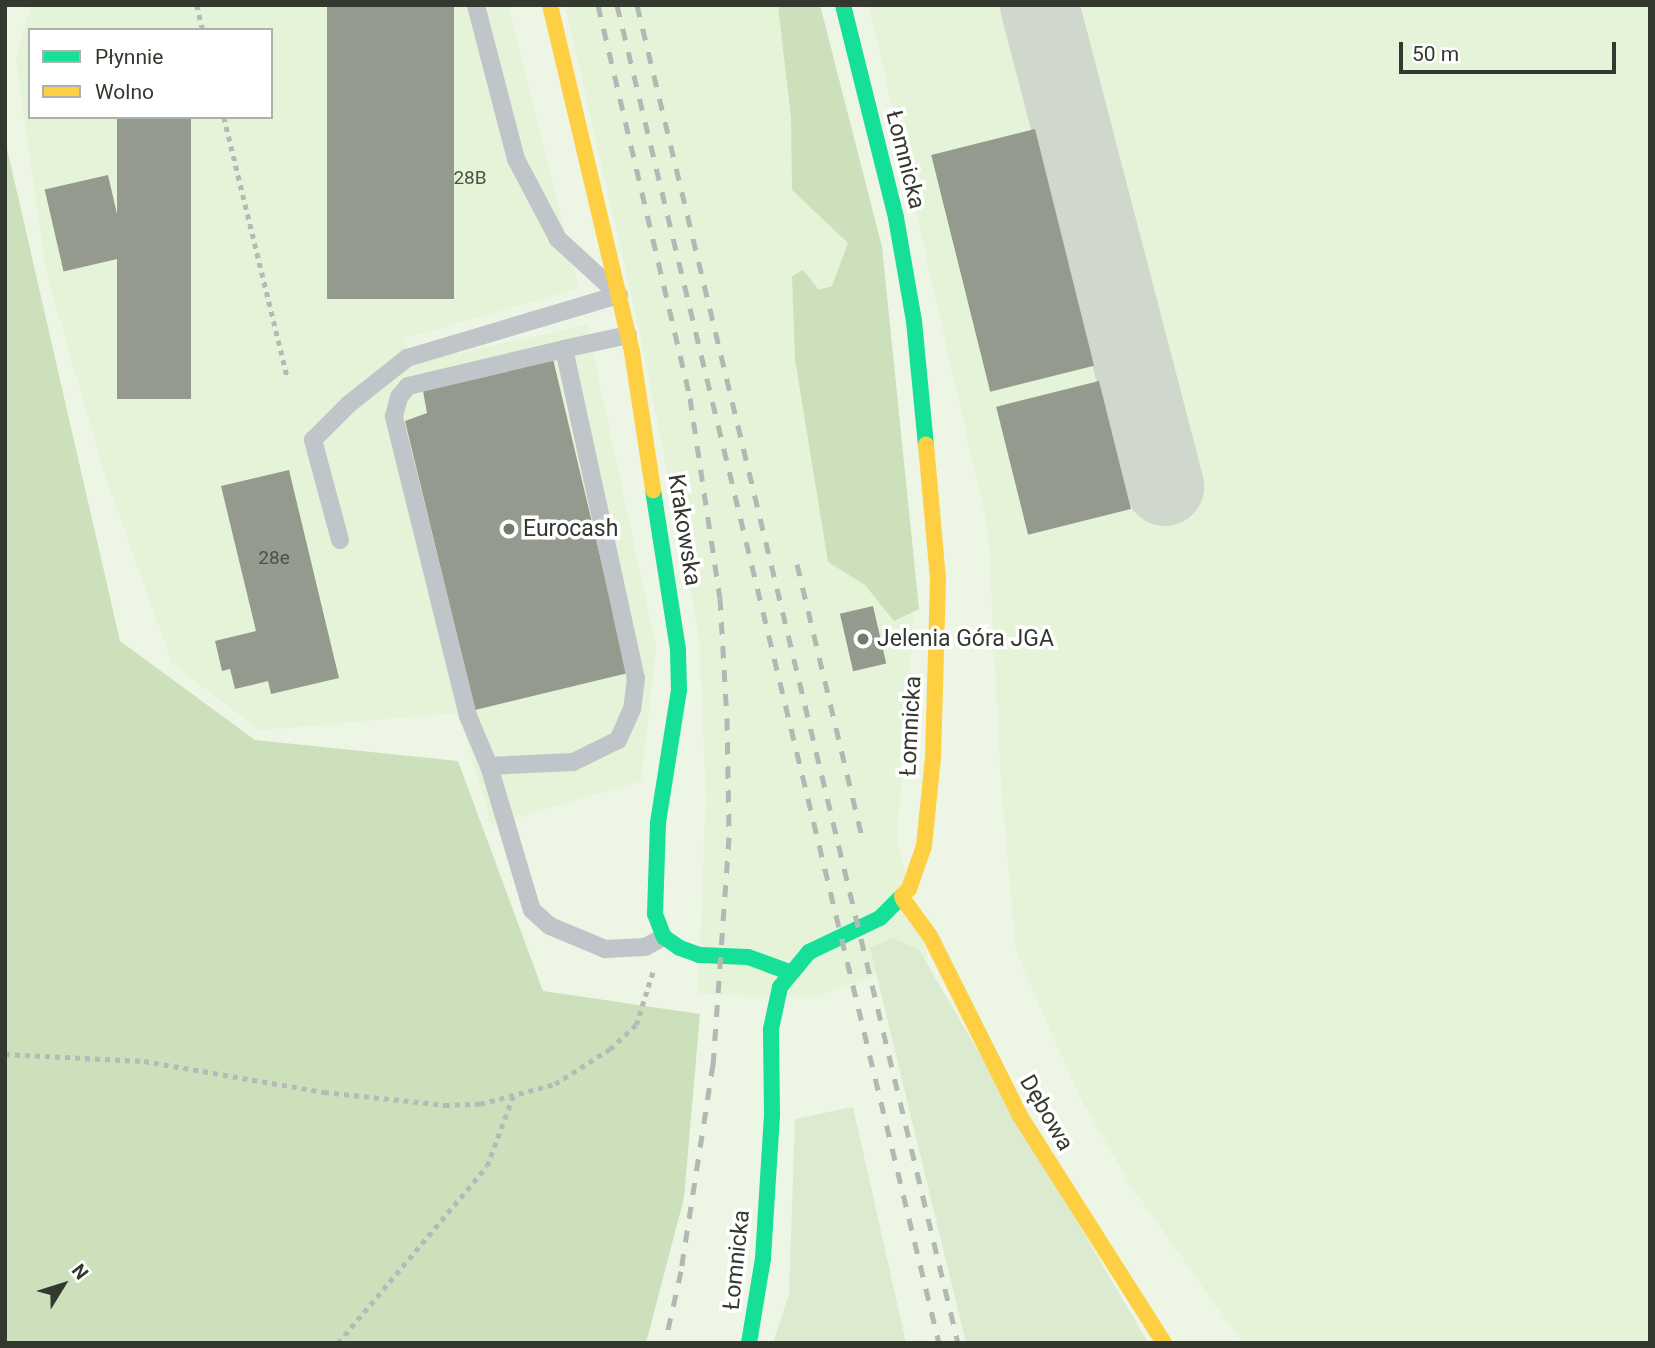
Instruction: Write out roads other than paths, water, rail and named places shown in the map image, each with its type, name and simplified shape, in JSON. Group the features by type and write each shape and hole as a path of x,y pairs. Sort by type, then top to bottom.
{"street":[{"name":"Krakowska","path":"550,5 628,335 678,650 680,690 658,823 655,914 664,937"},
{"name":"Łomnicka","path":"749,1343 763,1258 772,1115 771,1030 780,987 789,972 809,952 880,918 902,900 921,864 933,758 938,647 934,519 906,270 842,5"},
{"name":"Dębowa","path":"902,900 930,936 1020,1116 1164,1343"},
{"path":"664,937 699,955 748,957 789,972"}],"lane":[{"path":"477,5 516,159 558,239 619,295"},
{"path":"341,540 313,440 349,404 407,359 619,295"},
{"path":"628,335 408,386 398,397 394,416 468,716 489,766 532,909 550,926 605,949 645,947 664,937"},
{"path":"489,766 573,762 618,740 632,709 636,678 564,349"}],"railway":[{"path":"598,5 690,398 720,598 727,718 729,837 713,1064 681,1271 665,1343"},
{"path":"617,5 939,1343"},
{"path":"637,5 958,1343"},
{"path":"797,564 861,833"}],"place":[{"name":"Eurocash","path":"509,529"},
{"name":"Jelenia Góra JGA","path":"863,639"}]}
